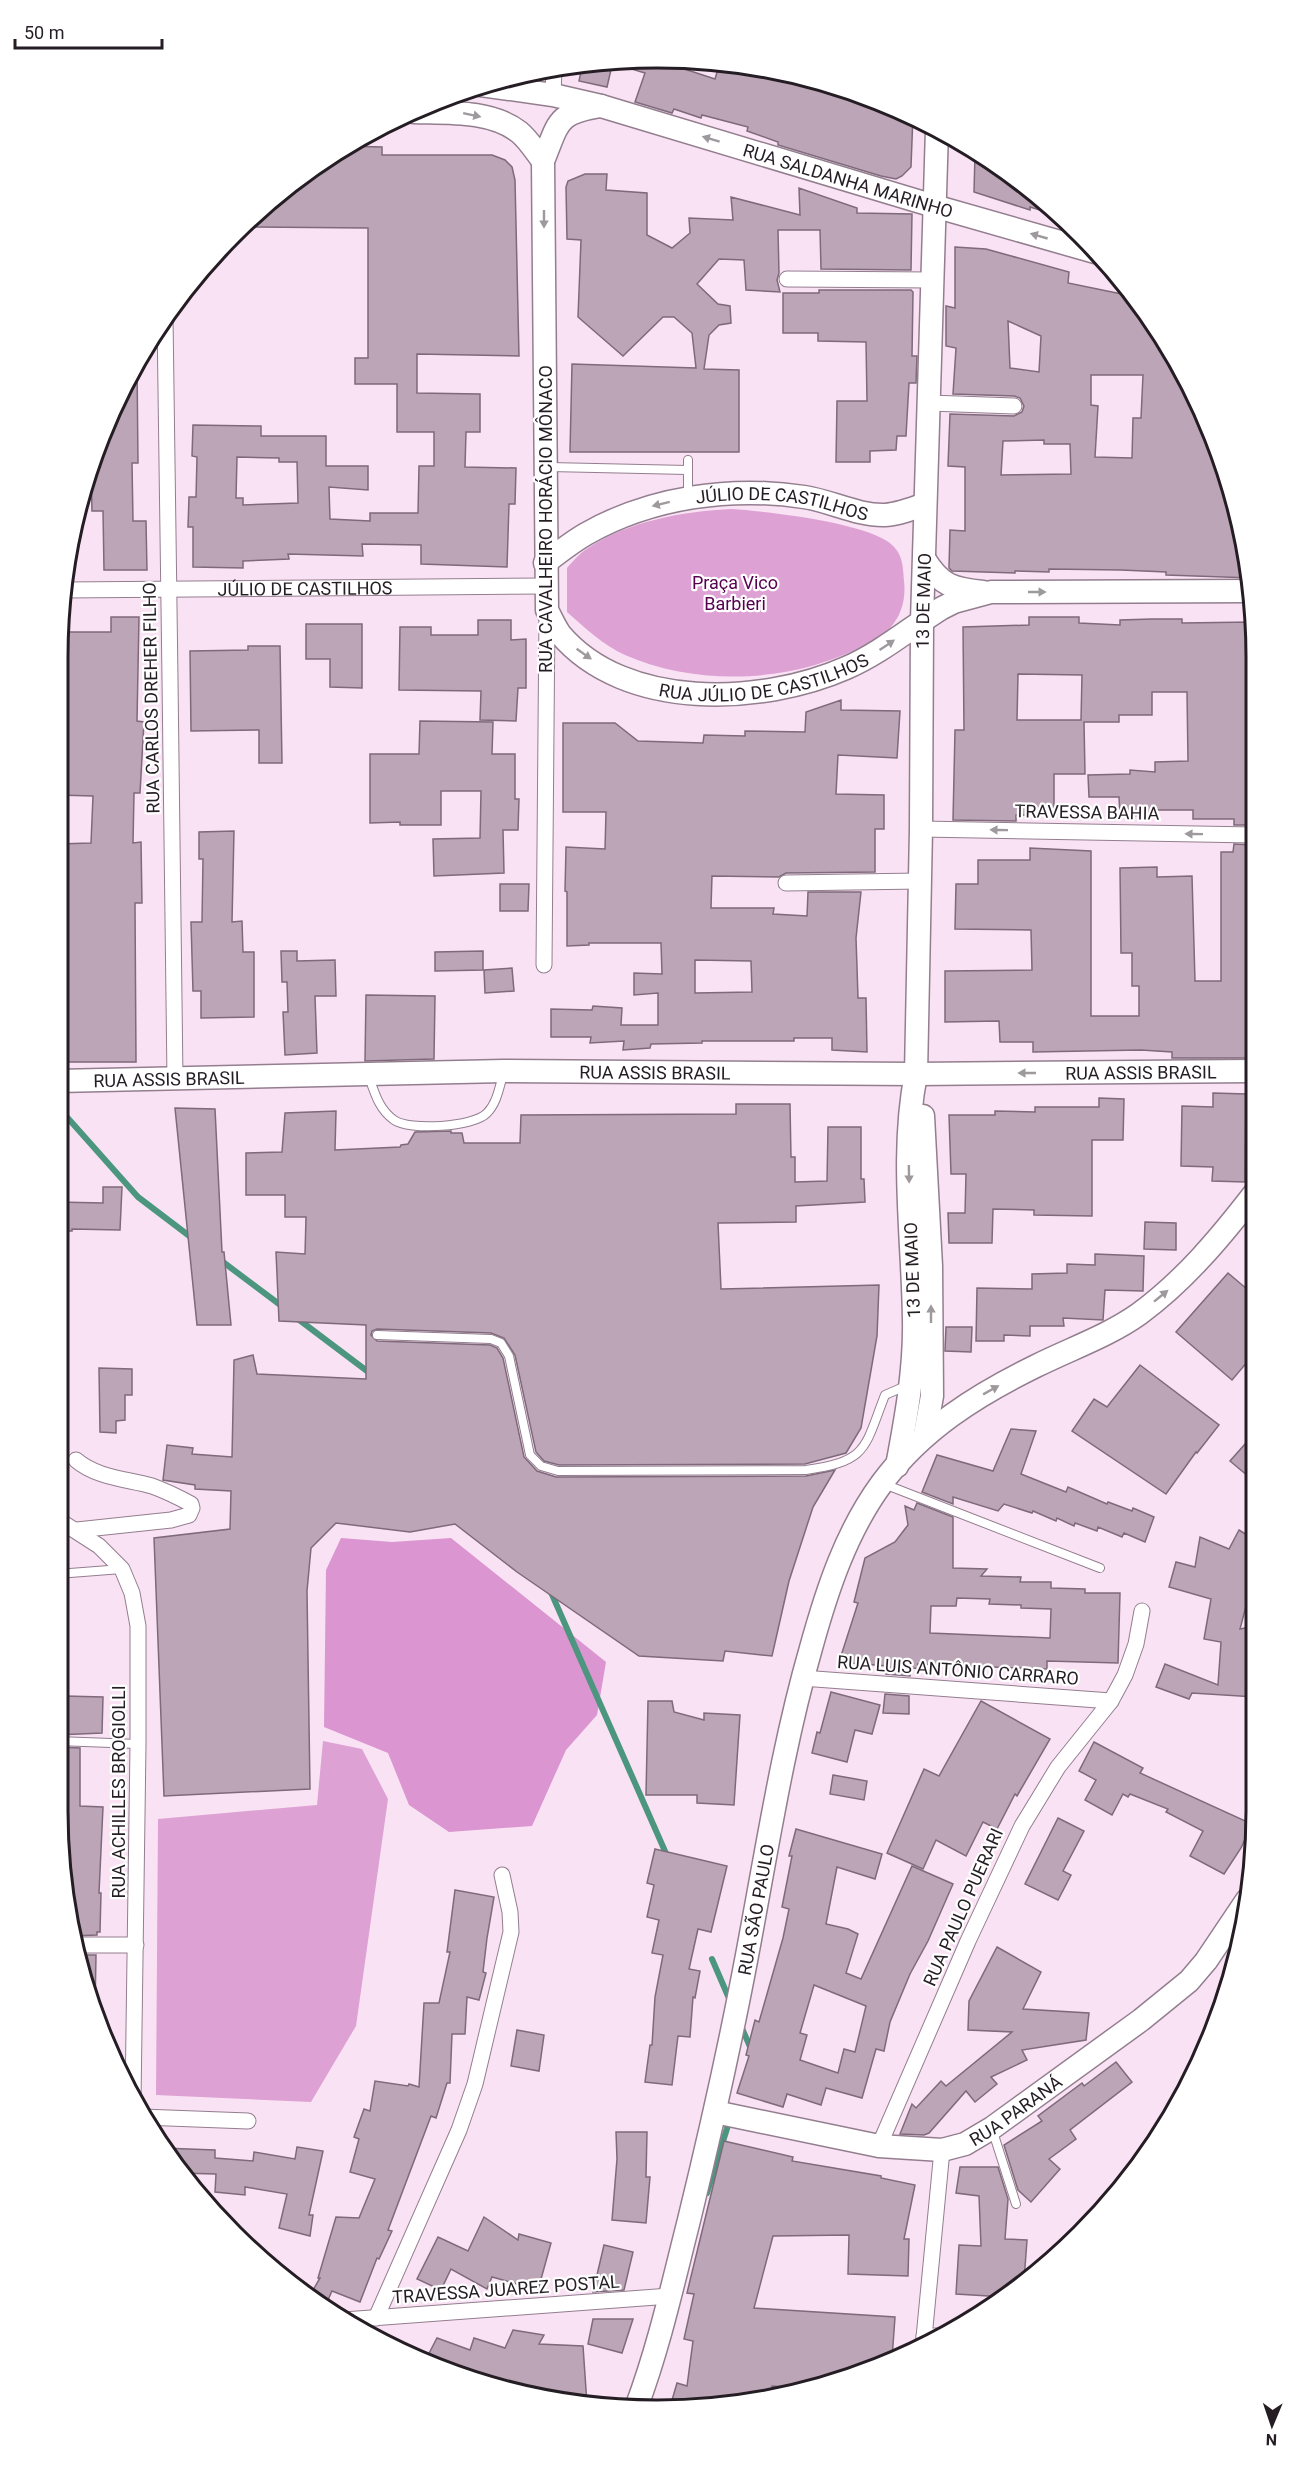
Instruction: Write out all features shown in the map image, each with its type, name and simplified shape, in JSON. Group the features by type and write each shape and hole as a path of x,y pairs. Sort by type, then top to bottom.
{"main road":[{"name":"RUA SALDANHA MARINHO","path":"504,88 553,95 601,106 1082,248"},
{"name":"RUA CAVALHEIRO HORÁCIO MÔNACO","path":"546,610 543,161 557,127 564,118 576,110 601,106"},
{"path":"430,112 460,113 495,120 519,132 543,161"},
{"name":"13 DE MAIO","path":"897,1466 909,1385 914,1322 909,1166 911,1100 916,1074 922,621 937,138"},
{"name":"JÚLIO DE CASTILHOS","path":"545,563 585,534 656,504 688,498 732,495 794,496 822,500 872,514 886,515 925,504"},
{"name":"RUA JÚLIO DE CASTILHOS","path":"925,560 935,576 944,583 964,590 992,592 1242,591"},
{"name":"RUA JÚLIO DE CASTILHOS","path":"546,610 559,633 575,648 606,669 657,688 690,693 765,692 826,676 872,655 954,602 992,592"},
{"name":"RUA ASSIS BRASIL","path":"67,1081 504,1071 916,1074 1246,1071"},
{"name":"13 DE MAIO","path":"916,1074 922,1100 931,1266 932,1396 927,1424"},
{"name":"RUA SÃO PAULO","path":"639,2399 670,2296 715,2112 752,1930 783,1753 830,1581 858,1524 882,1483 927,1424 958,1410 1038,1365 1087,1343 1137,1315 1177,1283 1225,1232 1246,1204"},
{"path":"914,1322 921,1347 920,1406 927,1424"},
{"name":"RUA PARANÁ","path":"715,2112 879,2146 942,2150 965,2144 992,2128 1141,2020 1189,1981 1206,1961 1236,1916"}],"street":[{"path":"553,95 554,77"},
{"path":"787,279 933,280"},
{"name":"RUA CARLOS DREHER FILHO","path":"165,332 167,589 175,877 175,1079"},
{"path":"929,403 1014,406"},
{"name":"JÚLIO DE CASTILHOS","path":"72,590 546,586"},
{"name":"RUA CAVALHEIRO HORÁCIO MÔNACO","path":"544,965 546,610"},
{"name":"TRAVESSA BAHIA","path":"921,829 1246,835"},
{"path":"786,884 920,881"},
{"path":"76,1460 83,1466 103,1474 168,1492 191,1504 192,1508 189,1515 171,1520 77,1530"},
{"name":"RUA ACHILLES BROGIOLLI","path":"67,1524 99,1545 122,1569 132,1593 138,1626 133,2081"},
{"name":"RUA PAULO PUERARI","path":"879,2146 968,1941 1022,1826 1058,1767 1111,1701 1125,1675 1136,1644 1142,1611"},
{"name":"RUA LUIS ANTÔNIO CARRARO","path":"802,1678 1111,1701"},
{"path":"376,2318 459,2130 475,2084 511,1932 510,1912 502,1875"},
{"path":"84,1945 136,1945"},
{"path":"154,2117 248,2121"},
{"path":"925,2336 942,2150"},
{"name":"TRAVESSA JUAREZ POSTAL","path":"359,2319 670,2296"}],"lane":[{"path":"688,460 688,498"},
{"path":"544,467 688,470"},
{"path":"369,1074 376,1099 396,1122 464,1124 478,1120 493,1106 504,1071"},
{"path":"377,1335 491,1339 501,1343 508,1356 530,1455 541,1467 558,1471 806,1470 828,1466 849,1460 866,1445 885,1395 909,1385"},
{"path":"882,1483 1100,1568"},
{"path":"67,1573 122,1569"},
{"path":"67,1741 138,1743"},
{"path":"992,2128 1016,2204"}],"green space":[{"name":"Praça Vico Barbieri","path":"732,509 791,515 839,524 861,530 891,544 902,561 903,571 904,600 898,618 885,633 837,658 777,673 714,676 653,665 625,655 587,630 567,612 567,568 588,548 621,531 657,519 695,512"},
{"path":"323,1741 362,1749 388,1799 356,2026 311,2102 156,2095 158,1819 317,1805"}],"shaded area":[{"path":"341,1538 392,1542 451,1538 606,1662 597,1715 566,1750 532,1826 449,1832 409,1805 388,1753 324,1727 326,1570"}],"building":[{"path":"631,69 683,69 715,79 717,71 772,79 810,88 883,112 913,126 911,167 896,179 881,176 778,145 778,142 747,131 748,127 702,115 701,118 674,109 672,113 635,102 645,73"},
{"path":"611,70 607,87 579,81 581,73"},
{"path":"361,146 382,147 382,155 492,155 505,160 512,167 515,180 519,356 417,354 417,393 480,394 480,432 466,432 465,467 516,468 515,504 509,504 507,567 421,564 421,545 362,544 363,556 288,554 289,559 243,561 243,568 193,567 193,527 188,527 189,497 196,497 197,457 192,456 193,425 261,426 261,436 326,436 326,466 368,466 368,490 329,487 330,519 370,521 370,513 418,513 419,466 434,466 434,432 397,432 397,384 355,384 355,358 368,358 368,228 254,227 298,189","holes":["237,457 279,458 279,462 297,462 298,503 243,505 243,498 236,498"]},
{"path":"975,161 1016,189 1042,211 1030,207 1030,210 974,192"},
{"path":"585,174 607,174 606,190 647,193 647,235 672,248 690,233 689,218 733,220 731,197 800,215 799,188 857,208 857,213 912,214 911,270 821,269 820,230 778,230 779,273 777,280 780,292 746,290 744,260 719,259 697,284 718,304 730,306 731,323 719,325 709,335 704,369 739,370 739,452 570,452 572,364 696,368 692,333 674,317 663,317 623,356 578,317 581,240 567,239 566,187 568,181"},
{"path":"955,247 986,249 1069,272 1068,283 1122,294 1168,362 1202,431 1226,504 1241,578 1166,575 1166,572 1121,570 1049,569 1049,572 1015,571 1015,573 952,571 949,568 950,530 965,531 965,467 948,466 950,414 1014,416 1022,412 1024,406 1020,398 1014,396 953,394 956,348 946,346 946,306 955,308","holes":["1008,321 1041,336 1039,372 1010,368","1091,375 1143,375 1141,418 1133,418 1132,458 1095,457 1098,406 1091,405","1044,440 1044,444 1070,444 1071,474 1001,475 1003,441"]},
{"path":"819,290 911,290 913,292 912,356 917,356 916,383 909,383 906,436 897,436 896,450 870,451 870,462 836,462 837,401 867,401 866,342 818,341 818,333 783,333 783,293 819,293"},
{"path":"137,379 138,463 132,463 133,521 146,521 147,570 104,570 103,511 92,511 92,492 99,468 112,431"},
{"path":"111,617 139,617 137,721 144,722 140,793 134,793 133,843 141,842 142,903 135,903 136,1062 67,1062 67,844 91,843 93,796 67,795 68,632 111,632"},
{"path":"1029,617 1079,617 1079,623 1120,625 1120,620 1152,619 1182,619 1182,623 1245,622 1246,825 1234,825 1234,819 1193,819 1193,810 1152,810 1152,815 1120,816 1119,797 1089,797 1088,775 1130,774 1130,770 1155,772 1155,762 1188,761 1187,692 1152,692 1152,715 1119,715 1119,722 1084,722 1085,774 1054,774 1054,815 1016,815 1016,821 953,820 955,730 964,730 963,627 1029,625","holes":["1018,674 1082,675 1081,720 1017,720"]},
{"path":"478,620 511,620 511,640 526,639 526,688 518,688 516,721 480,720 481,691 399,690 400,627 431,627 431,635 478,635"},
{"path":"306,624 362,624 362,688 330,687 330,659 306,659"},
{"path":"248,646 280,646 282,763 259,763 259,730 191,731 190,651 248,650"},
{"path":"841,700 841,710 900,711 897,758 838,755 836,794 884,795 884,829 875,829 875,872 786,873 779,877 712,876 711,908 774,908 773,914 807,916 808,892 861,892 856,938 858,998 866,998 867,1052 832,1050 832,1038 794,1038 794,1041 702,1041 702,1043 651,1044 650,1048 623,1050 624,1041 590,1043 591,1037 551,1037 551,1009 592,1010 593,1006 622,1008 621,1025 658,1025 658,993 634,995 634,973 662,974 661,943 589,943 589,945 567,946 566,847 605,849 606,812 563,812 563,723 615,723 638,741 703,743 704,735 745,736 745,731 805,732 806,712","holes":["695,960 751,961 752,992 695,993"]},
{"path":"420,721 493,722 492,754 515,754 515,799 519,799 518,830 503,830 504,873 434,876 433,839 480,838 481,791 441,791 441,825 400,825 400,822 370,823 370,754 419,754"},
{"path":"234,831 232,922 242,921 243,952 254,952 254,1017 201,1018 201,991 193,991 191,922 202,922 203,859 199,859 199,832"},
{"path":"1234,844 1246,845 1246,1058 1172,1058 1172,1052 1141,1050 1033,1052 1033,1042 1000,1042 999,1021 945,1022 945,971 1032,970 1031,930 955,929 956,884 978,884 978,860 1030,860 1030,848 1091,851 1091,1016 1139,1016 1139,986 1132,986 1132,953 1121,953 1120,868 1157,867 1157,877 1192,876 1195,981 1221,981 1221,852 1233,852"},
{"path":"500,884 529,884 528,911 500,911"},
{"path":"281,951 297,951 297,961 335,960 336,996 315,996 317,1053 285,1055 283,1012 288,1012 287,982 282,982"},
{"path":"483,951 483,970 435,971 435,952"},
{"path":"512,968 514,991 485,993 484,970"},
{"path":"366,995 435,996 434,1059 365,1061"},
{"path":"1213,1093 1246,1094 1245,1182 1212,1181 1213,1167 1181,1166 1182,1106 1213,1107"},
{"path":"1099,1098 1124,1099 1123,1140 1092,1140 1092,1216 1034,1215 1034,1210 993,1209 992,1243 949,1243 948,1213 965,1213 966,1174 951,1174 949,1115 995,1115 995,1111 1035,1112 1035,1107 1099,1107"},
{"path":"736,1104 790,1104 791,1157 795,1157 795,1182 827,1181 828,1127 861,1127 861,1179 864,1179 865,1202 796,1206 796,1222 718,1223 721,1289 879,1285 877,1336 861,1428 846,1453 805,1464 559,1465 544,1461 536,1452 515,1355 504,1338 491,1333 377,1329 372,1331 371,1335 377,1341 490,1345 497,1348 503,1358 524,1457 537,1471 556,1477 806,1476 835,1470 813,1507 789,1581 772,1656 725,1651 723,1661 639,1656 517,1572 455,1524 410,1532 336,1523 311,1548 307,1591 310,1789 164,1796 154,1538 230,1529 231,1491 195,1489 195,1485 163,1480 167,1445 193,1448 192,1454 232,1457 234,1360 253,1355 257,1374 366,1379 366,1325 279,1321 276,1252 305,1254 306,1217 285,1217 285,1195 246,1195 246,1153 282,1152 285,1113 336,1111 335,1150 400,1147 408,1144 415,1132 462,1133 464,1143 520,1143 521,1115 736,1114"},
{"path":"175,1108 215,1109 222,1252 224,1252 231,1325 197,1325"},
{"path":"103,1187 122,1187 120,1230 72,1229 72,1231 67,1231 67,1202 103,1203"},
{"path":"1145,1222 1176,1223 1176,1250 1144,1249"},
{"path":"1095,1254 1144,1256 1143,1291 1105,1290 1103,1320 1063,1318 1064,1326 1030,1326 1030,1336 1004,1335 1004,1341 976,1341 977,1288 1032,1289 1032,1274 1067,1273 1067,1264 1095,1265"},
{"path":"1228,1273 1246,1288 1246,1363 1232,1380 1176,1332"},
{"path":"946,1327 972,1327 971,1352 945,1351"},
{"path":"1140,1365 1219,1425 1166,1494 1072,1431 1094,1399 1107,1407"},
{"path":"99,1368 132,1369 132,1395 125,1395 125,1420 116,1421 116,1433 100,1432"},
{"path":"1011,1429 1036,1431 1021,1474 1066,1492 1068,1487 1107,1504 1108,1502 1132,1511 1133,1508 1154,1517 1145,1542 1124,1533 1122,1537 1098,1527 1097,1531 1075,1523 1074,1526 1057,1518 1056,1521 1033,1511 1032,1513 1004,1504 998,1511 953,1497 953,1504 922,1492 937,1455 993,1471"},
{"path":"1246,1443 1246,1474 1230,1461"},
{"path":"917,1503 953,1517 953,1568 987,1569 981,1576 1021,1577 1020,1582 1051,1582 1051,1588 1085,1589 1085,1593 1120,1593 1118,1663 1047,1661 1047,1669 917,1664 927,1669 910,1668 910,1676 886,1674 887,1666 839,1662 858,1603 854,1602 865,1558 895,1542 908,1525 905,1506 914,1510","holes":["957,1598 990,1599 989,1604 1051,1609 1050,1638 930,1633 931,1606 956,1606"]},
{"path":"1239,1530 1246,1534 1246,1606 1240,1629 1246,1628 1246,1696 1192,1693 1189,1699 1156,1687 1165,1664 1218,1685 1221,1642 1204,1639 1211,1599 1169,1587 1176,1562 1195,1567 1200,1537 1229,1549"},
{"path":"831,1692 880,1705 872,1734 855,1730 847,1762 812,1753"},
{"path":"885,1694 909,1696 909,1714 883,1713"},
{"path":"67,1696 103,1697 102,1733 67,1735"},
{"path":"648,1701 672,1701 674,1712 704,1720 704,1713 740,1715 734,1805 697,1803 697,1795 646,1795"},
{"path":"981,1701 1050,1739 1017,1796 1015,1794 997,1829 983,1822 966,1856 936,1840 923,1869 887,1853 924,1769 939,1776"},
{"path":"1094,1742 1143,1768 1140,1773 1246,1821 1245,1839 1224,1874 1190,1856 1203,1831 1166,1812 1168,1809 1130,1794 1128,1797 1123,1794 1112,1815 1085,1800 1096,1780 1079,1771"},
{"path":"67,1747 80,1748 80,1806 103,1807 99,1893 101,1893 100,1932 97,1932 97,1935 82,1936 79,1925 69,1849"},
{"path":"833,1775 867,1781 864,1800 830,1794"},
{"path":"1058,1818 1084,1831 1063,1871 1071,1875 1058,1900 1025,1884"},
{"path":"796,1829 882,1854 875,1879 837,1867 826,1924 858,1934 846,1973 861,1979 912,1866 953,1884 890,2022 884,2051 876,2049 862,2098 826,2088 821,2105 787,2094 783,2107 737,2093 749,2056 746,2055 755,2020 759,2022 783,1938 789,1909 782,1907 792,1856 789,1856","holes":["814,1985 866,2006 855,2052 844,2049 838,2073 800,2060 807,2035 800,2033"]},
{"path":"655,1849 727,1866 711,1932 698,1929 689,1969 700,1971 695,1998 693,1997 690,2037 678,2036 672,2085 645,2082 650,2045 652,2045 655,1997 663,1955 652,1953 659,1920 647,1917 654,1885 647,1883"},
{"path":"455,1890 494,1897 483,1972 486,1973 479,2000 467,1997 465,2034 452,2034 450,2083 447,2083 436,2118 431,2116 388,2230 392,2231 379,2259 377,2258 360,2302 332,2291 328,2299 314,2289 320,2278 318,2278 336,2217 359,2218 375,2179 350,2172 359,2139 354,2137 364,2109 370,2111 375,2081 419,2087 424,2003 439,2003 450,1952 447,1952"},
{"path":"997,1947 1041,1972 1023,2009 1089,2013 1086,2040 1022,2050 1027,2060 991,2077 997,2084 975,2102 966,2091 929,2133 924,2135 900,2134 912,2104 916,2108 941,2081 946,2086 1012,2032 968,2030 969,2001"},
{"path":"86,1955 96,1955 95,1987"},
{"path":"517,2030 544,2035 539,2071 511,2066"},
{"path":"1116,2062 1132,2082 1070,2130 1076,2139 1049,2159 1060,2169 1031,2202 1018,2190 1004,2145 1042,2121 1038,2116 1082,2083 1084,2086"},
{"path":"616,2132 647,2132 646,2177 650,2177 646,2223 612,2220 617,2159"},
{"path":"724,2141 793,2157 792,2161 881,2176 881,2178 915,2185 904,2239 909,2239 908,2276 848,2274 849,2235 773,2236 754,2308 895,2317 893,2351 846,2368 810,2379 772,2386 772,2388 672,2399 677,2383 687,2386 693,2341 684,2339 694,2294 687,2293"},
{"path":"297,2147 323,2151 309,2215 313,2215 310,2236 279,2228 287,2194 245,2187 245,2195 215,2192 216,2174 193,2173 174,2148 215,2150 215,2158 253,2161 254,2152 295,2159"},
{"path":"960,2167 998,2167 1008,2199 1005,2239 1027,2240 1025,2271 990,2296 956,2294 959,2245 981,2246 979,2196 956,2193"},
{"path":"484,2217 518,2240 519,2234 551,2243 538,2290 492,2277 487,2289 451,2269 441,2290 417,2279 438,2237 468,2251"},
{"path":"604,2245 633,2252 624,2290 593,2292"},
{"path":"593,2319 633,2319 622,2353 588,2344"},
{"path":"513,2330 544,2335 539,2344 583,2346 586,2395 504,2379 429,2354 437,2338 470,2350 474,2338 505,2348"}],"waterway":[{"path":"67,1117 138,1197 192,1238"},
{"path":"219,1259 283,1307"},
{"path":"298,1319 371,1374"},
{"path":"550,1590 668,1858"},
{"path":"712,1959 731,2003"},
{"path":"741,2026 751,2049"},
{"path":"707,2193 729,2122"}]}
